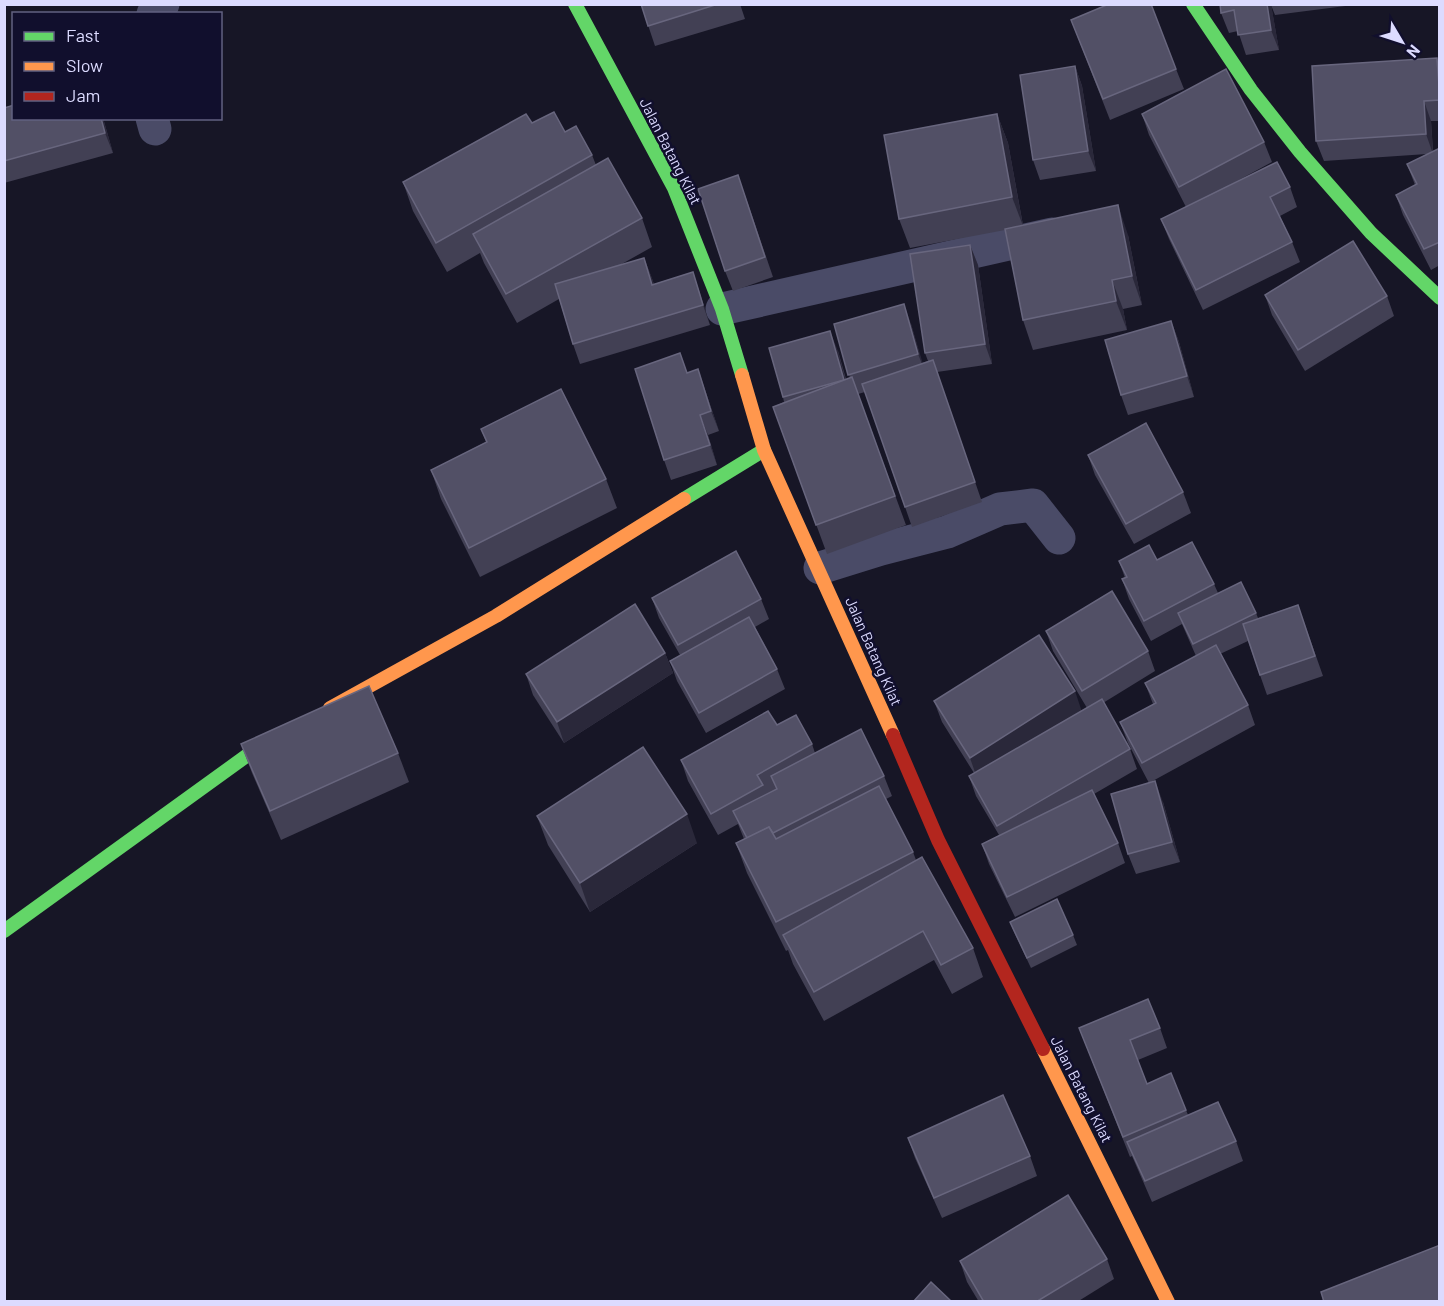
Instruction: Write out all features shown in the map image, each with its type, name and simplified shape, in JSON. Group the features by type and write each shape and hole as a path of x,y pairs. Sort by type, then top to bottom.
{"street":[{"name":"Jalan Batang Kilat","path":"575,4 674,188 722,309 764,450 820,568 938,840 1136,1232 1168,1302"},
{"path":"1193,4 1251,90 1300,152 1371,233 1440,298"},
{"path":"722,309 1078,228"},
{"path":"319,715 496,616 764,450"},
{"path":"820,568 947,532 1000,509 1033,504 1059,538"},
{"path":"4,931 256,749 298,726"}],"building":[{"path":"641,4 718,4 648,26"},
{"path":"1109,4 1151,4 1176,69 1103,99 1071,20"},
{"path":"1220,4 1267,4 1271,30 1238,35 1234,10 1221,13"},
{"path":"1437,58 1440,100 1424,101 1426,134 1316,141 1312,66"},
{"path":"1075,66 1088,151 1033,160 1020,75"},
{"path":"1226,69 1264,142 1179,187 1142,114"},
{"path":"12,106 12,120 102,120 105,133 4,161 4,108"},
{"path":"554,112 565,132 576,126 592,155 436,243 403,182 526,114 532,123"},
{"path":"997,114 1012,197 899,219 884,135"},
{"path":"1440,148 1440,242 1424,249 1396,195 1417,184 1407,164"},
{"path":"608,158 642,218 506,294 473,234"},
{"path":"1277,162 1290,187 1270,197 1292,242 1196,290 1161,219"},
{"path":"738,175 765,257 725,271 698,189"},
{"path":"1118,205 1132,276 1112,280 1116,301 1023,320 1005,229"},
{"path":"1353,241 1387,296 1298,350 1265,295"},
{"path":"970,245 985,344 925,353 910,254"},
{"path":"644,258 652,285 693,272 703,305 573,344 555,284"},
{"path":"904,304 918,354 848,375 834,324"},
{"path":"1171,321 1187,376 1121,395 1105,340"},
{"path":"830,331 844,380 783,397 769,348"},
{"path":"680,353 687,373 698,369 711,411 700,415 710,445 664,460 635,369"},
{"path":"933,360 975,482 905,507 862,384"},
{"path":"852,377 895,496 816,525 773,407"},
{"path":"561,389 606,479 469,548 431,470 487,442 481,429"},
{"path":"1146,423 1183,492 1126,524 1088,455"},
{"path":"1192,542 1214,584 1144,621 1122,579 1127,577 1119,561 1149,545 1157,560"},
{"path":"736,551 761,599 678,645 652,598"},
{"path":"1241,582 1256,613 1193,644 1178,613"},
{"path":"1112,591 1148,651 1082,691 1046,631"},
{"path":"635,604 665,653 557,722 526,674"},
{"path":"1298,605 1315,656 1260,675 1243,624"},
{"path":"749,617 777,669 699,713 670,661"},
{"path":"1039,635 1075,691 970,758 934,701"},
{"path":"1216,645 1248,705 1142,763 1120,722 1156,703 1145,683"},
{"path":"369,686 398,753 270,811 241,744"},
{"path":"1102,699 1130,749 997,826 969,776"},
{"path":"768,711 777,725 796,715 812,744 757,775 763,785 711,814 681,760"},
{"path":"861,729 884,776 773,833 769,827 747,838 733,811 777,789 771,776"},
{"path":"643,747 687,814 580,883 537,816"},
{"path":"1155,781 1172,842 1128,854 1111,794"},
{"path":"879,786 913,852 776,922 736,843 769,827 776,839"},
{"path":"1092,790 1118,843 1007,897 982,844"},
{"path":"922,857 973,948 941,965 923,931 814,992 783,935"},
{"path":"1057,899 1073,935 1027,958 1010,922"},
{"path":"1148,999 1160,1028 1130,1040 1147,1084 1171,1073 1186,1110 1123,1137 1079,1028"},
{"path":"1003,1095 1030,1156 934,1198 908,1138"},
{"path":"1218,1102 1236,1141 1145,1181 1127,1142"},
{"path":"1068,1195 1107,1259 1036,1302 984,1302 960,1261"},
{"path":"1440,1245 1440,1302 1324,1302 1321,1292"},
{"path":"931,1282 952,1302 913,1302"}],"traffic: fast":[{"path":"575,4 674,188 722,309 742,375"},
{"path":"1193,4 1251,90 1300,152 1371,233 1440,298"},
{"path":"684,499 764,450"},
{"path":"4,931 256,749 285,734"}],"traffic: slow":[{"path":"742,375 764,450 893,735"},
{"path":"330,708 496,616 684,499"},
{"path":"1043,1049 1168,1302"}],"traffic: jam":[{"path":"893,735 938,840 1043,1049"}]}
